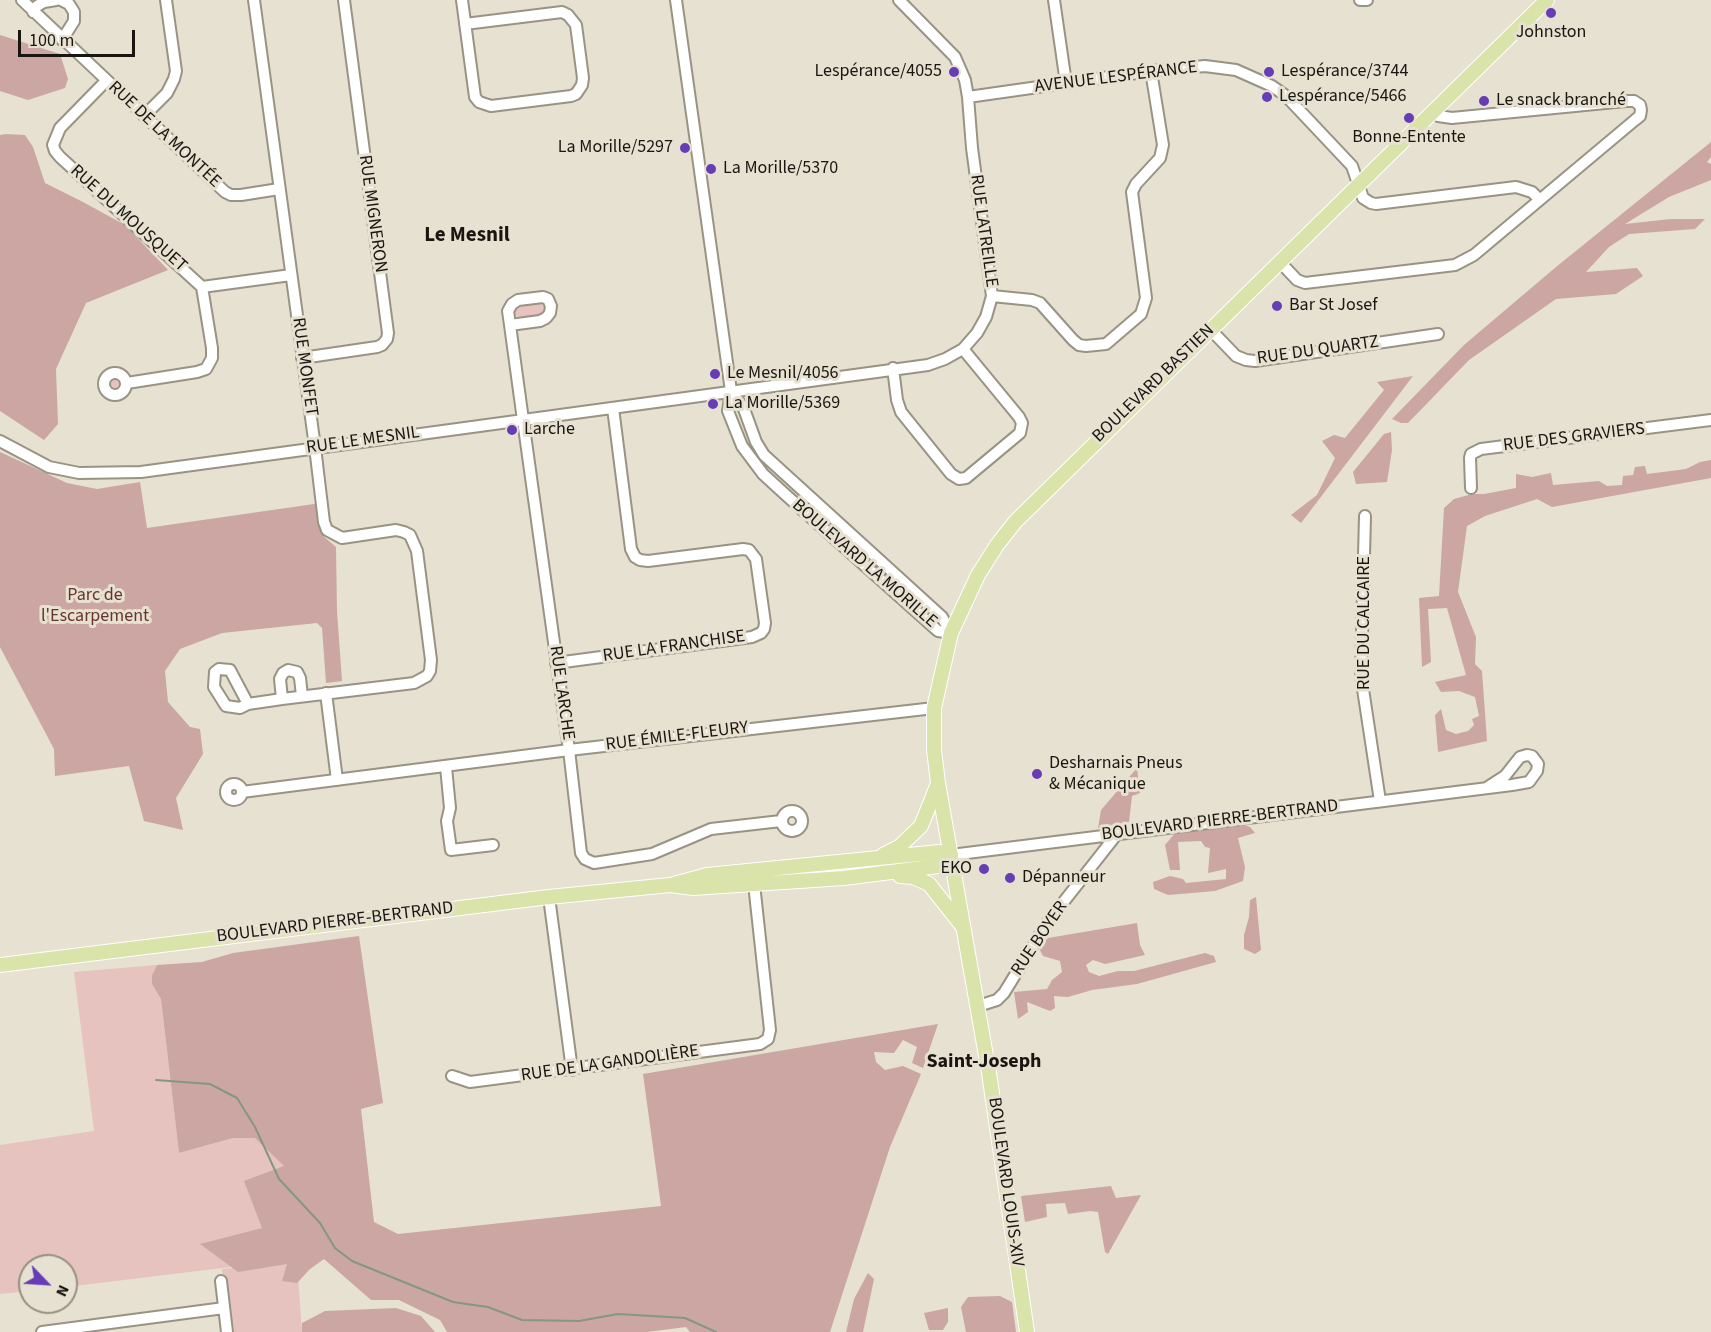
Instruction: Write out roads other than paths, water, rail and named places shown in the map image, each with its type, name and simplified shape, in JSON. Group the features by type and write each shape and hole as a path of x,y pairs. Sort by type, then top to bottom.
{"main road":[{"name":"BOULEVARD BASTIEN","path":"951,855 934,750 934,708 951,633 978,575 997,545 1014,522 1547,0"},
{"path":"873,860 899,847 921,826 938,783"},
{"name":"BOULEVARD PIERRE-BERTRAND","path":"0,965 549,897 670,885 707,875 939,852 951,855"},
{"name":"BOULEVARD PIERRE-BERTRAND","path":"670,885 693,888 844,878 938,866 951,855"},
{"name":"BOULEVARD LOUIS-XIV","path":"951,855 978,1006 1027,1332"},
{"path":"883,873 913,877 929,884 965,931"}],"street":[{"name":"RUE DE LA MONTÉE","path":"22,0 225,192 231,195 241,195 279,189"},
{"path":"33,12 44,2 56,0"},
{"path":"61,0 69,4 74,12 74,21 62,40"},
{"path":"144,116 166,93 176,70 165,0"},
{"name":"RUE MONFET","path":"254,0 324,522 327,530 342,538 396,531 404,532 414,541 431,660 427,676 414,683 326,693"},
{"name":"RUE MIGNERON","path":"302,358 377,347 387,339 388,333 344,0"},
{"path":"462,0 465,24 475,97 484,105 571,96 576,94 582,85 584,78 576,25 568,15 562,12 465,24"},
{"name":"BOULEVARD LA MORILLE","path":"676,0 731,391 744,409 756,442 764,455 942,618 951,633"},
{"name":"RUE LATREILLE","path":"731,391 928,365 963,349 977,333 986,317 992,296 965,80 955,57 899,0"},
{"path":"1054,0 1066,83"},
{"path":"1360,0 1367,0"},
{"name":"AVENUE LESPÉRANCE","path":"968,97 1151,71 1205,66 1236,70 1272,86 1286,96 1352,166 1358,185"},
{"path":"992,296 1032,300 1040,303 1072,340 1086,346 1106,344 1141,314 1146,298 1132,192 1136,184 1160,158 1163,145 1151,71"},
{"name":"RUE DU MOUSQUET","path":"106,81 60,128 53,145 55,151 142,234 202,287 291,275"},
{"path":"1280,262 1297,279 1305,283 1455,265 1474,255 1640,116 1640,105 1626,100 1452,118 1438,116 1434,111"},
{"path":"1358,185 1363,198 1376,204 1516,187 1532,192 1539,199"},
{"path":"127,383 206,369 212,358 212,348 202,287"},
{"name":"RUE LARCHE","path":"510,325 581,853 585,859 594,863 652,854 711,829 782,821"},
{"name":"RUE DU QUARTZ","path":"1210,329 1236,356 1255,361 1438,334"},
{"path":"893,368 901,412 951,474 966,478 1020,433 1022,423 963,349"},
{"name":"RUE LE MESNIL","path":"0,441 49,467 79,473 141,472 731,391"},
{"name":"RUE LA FRANCHISE","path":"556,663 752,637 764,629 756,560 749,550 648,561 635,557 631,549 613,408"},
{"name":"RUE DES GRAVIERS","path":"1471,488 1471,454 1481,449 1711,420"},
{"name":"RUE DU CALCAIRE","path":"1365,516 1361,675 1380,801"},
{"path":"282,699 280,679 288,670 297,672 302,696"},
{"path":"248,704 326,693 337,780"},
{"name":"RUE ÉMILE-FLEURY","path":"242,792 568,750 934,708"},
{"path":"446,767 450,808 447,821 451,850 493,845"},
{"name":"BOULEVARD PIERRE-BERTRAND","path":"951,855 1488,787"},
{"name":"RUE BOYER","path":"978,1006 997,1000 1004,993 1047,923 1117,834"},
{"name":"RUE DE LA GANDOLIÈRE","path":"452,1076 470,1083 760,1044 768,1039 771,1030 754,884"},
{"path":"549,897 572,1070"},
{"path":"221,1281 227,1332"},
{"path":"42,1332 224,1308"}],"waterway":[{"path":"156,1080 210,1084 237,1098 255,1127 279,1179 320,1223 335,1248 352,1261 453,1302 488,1307 522,1320 579,1321 618,1314 685,1318 716,1332"}],"place":[{"name":"Johnston","path":"1551,13"},
{"name":"Lespérance/4055","path":"954,72"},
{"name":"Lespérance/3744","path":"1269,72"},
{"name":"Lespérance/5466","path":"1267,97"},
{"name":"Le snack branché","path":"1484,101"},
{"name":"Bonne-Entente","path":"1409,118"},
{"name":"La Morille/5297","path":"685,148"},
{"name":"La Morille/5370","path":"711,169"},
{"name":"Bar St Josef","path":"1277,306"},
{"name":"Le Mesnil/4056","path":"715,374"},
{"name":"La Morille/5369","path":"713,404"},
{"name":"Larche","path":"512,430"},
{"name":"Desharnais Pneus & Mécanique","path":"1037,774"},
{"name":"EKO","path":"984,869"},
{"name":"Dépanneur","path":"1010,878"}],"district":[{"name":"Le Mesnil","path":"467,236"},
{"name":"Saint-Joseph","path":"984,1063"}],"park label":[{"name":"Parc de l'Escarpement","path":"95,606"}]}
